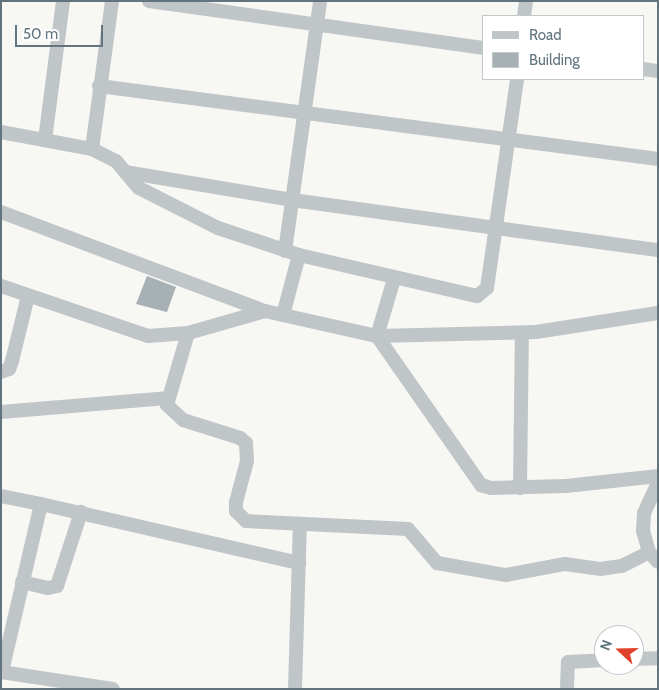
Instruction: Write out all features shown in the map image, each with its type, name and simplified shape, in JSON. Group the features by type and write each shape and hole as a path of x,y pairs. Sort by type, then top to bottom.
{"street":[{"path":"45,140 64,1"},
{"path":"92,149 112,1"},
{"path":"149,1 482,48"},
{"path":"285,251 320,1"},
{"path":"524,15 526,1"},
{"path":"644,69 658,71"},
{"path":"1,132 92,149 110,157 139,188 164,203 218,228 285,251 394,279 482,295 487,288 510,140 517,80"},
{"path":"100,86 658,159"},
{"path":"125,172 292,200 497,225 658,250"},
{"path":"1,212 266,311 377,336 522,333 582,327 658,313"},
{"path":"283,315 299,255"},
{"path":"377,336 394,279"},
{"path":"1,286 148,336 188,333 266,311"},
{"path":"1,372 9,369 12,361 28,296"},
{"path":"188,333 166,398 173,413 183,420 240,438 246,444 247,461 236,502 241,518 259,525 408,529 437,563 506,575 565,564 600,570 653,557 644,512 658,483"},
{"path":"520,488 522,333"},
{"path":"377,336 470,474 491,488 520,488 658,476"},
{"path":"1,412 166,398"},
{"path":"1,496 81,512 298,564"},
{"path":"41,504 2,672 113,689"},
{"path":"22,582 48,588 57,586 81,512"},
{"path":"295,689 300,525"},
{"path":"644,659 658,658"},
{"path":"567,689 568,662 594,661"}],"building":[{"path":"147,276 176,287 167,312 136,304"}]}
